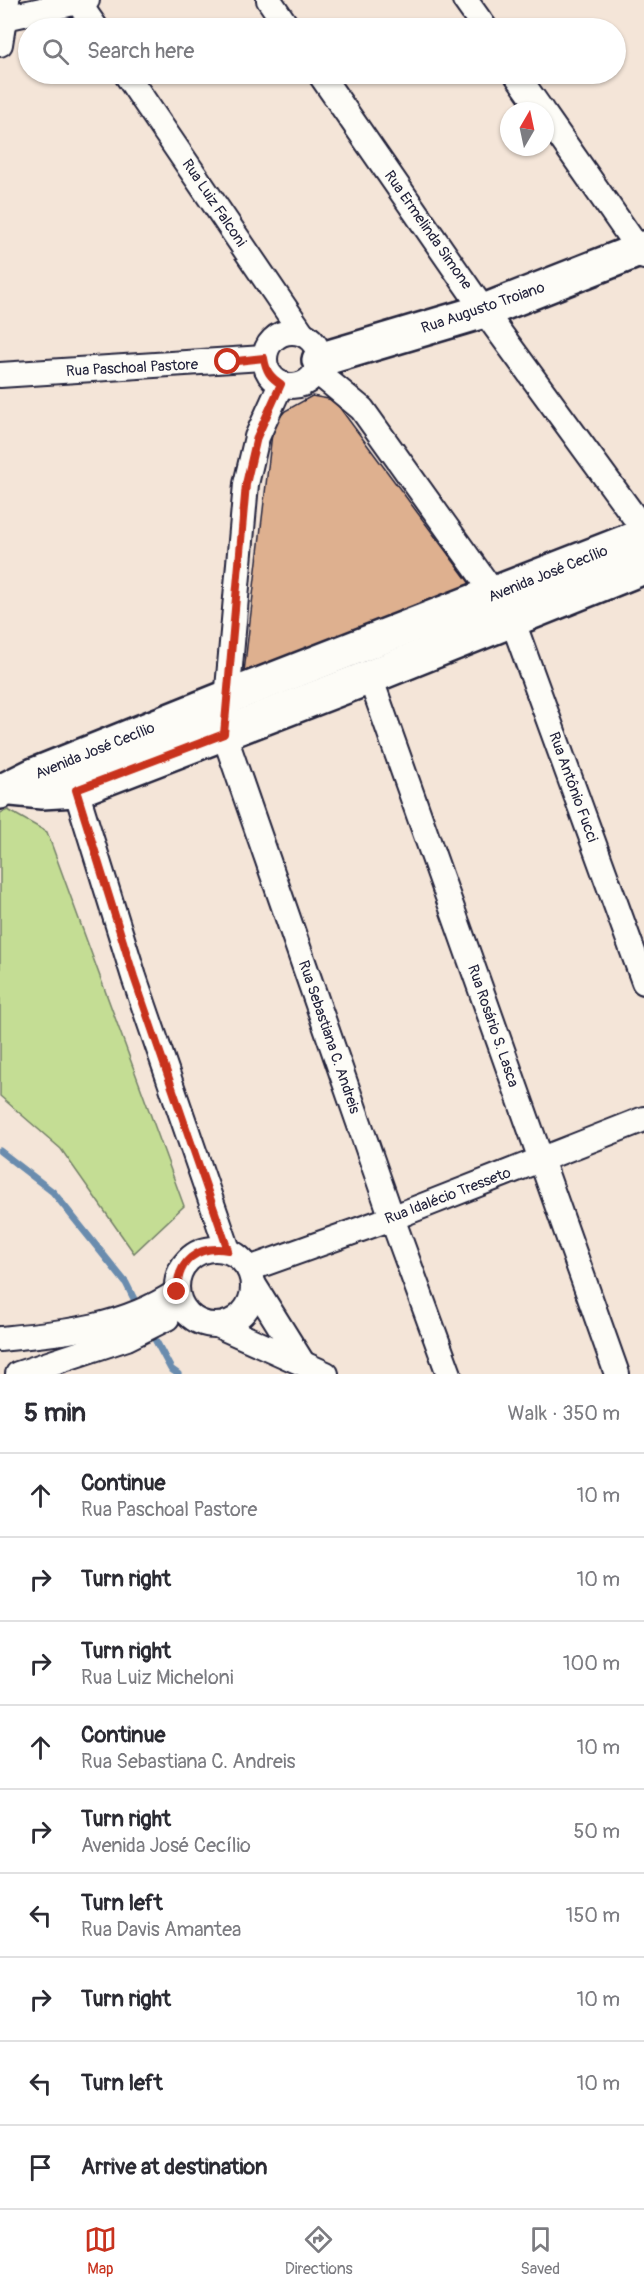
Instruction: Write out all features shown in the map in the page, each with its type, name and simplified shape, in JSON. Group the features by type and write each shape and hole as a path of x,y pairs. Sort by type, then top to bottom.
{"street":[{"path":"269,0 281,18"},
{"path":"465,0 478,18"},
{"path":"0,44 6,9 82,1 91,18"},
{"name":"Rua Luiz Falconi","path":"133,84 302,333"},
{"name":"Rua Ermelinda Simone","path":"327,84 484,311 644,530"},
{"path":"523,84 536,102"},
{"path":"554,128 642,252"},
{"name":"Rua Augusto Troiano","path":"318,366 484,311 642,252"},
{"path":"284,333 302,333 311,339 317,349 318,366 310,379 301,384 281,384 272,378 266,369 264,358 270,342 276,336 284,333"},
{"name":"Rua Paschoal Pastore","path":"0,375 264,358"},
{"path":"318,366 362,409 504,607"},
{"name":"Rua Sebastiana C. Andreis","path":"281,384 257,437 248,476 224,734 392,1218 449,1374"},
{"name":"Avenida José Cecílio","path":"5,791 76,790 370,677 644,535"},
{"name":"Avenida José Cecílio","path":"5,791 34,775 228,697 504,607 644,567"},
{"name":"Rua Antônio Fucci","path":"504,607 644,982"},
{"name":"Rua Rosário S. Lasca","path":"370,677 617,1374"},
{"path":"76,790 138,988 228,1250"},
{"name":"Rua Idalécio Tresseto","path":"252,1277 392,1218 644,1119"},
{"path":"18,1374 126,1329 169,1307 179,1273 190,1257 202,1250 215,1248 228,1250 241,1257 302,1362"},
{"path":"169,1307 204,1324 217,1325 231,1322 243,1313 251,1300 252,1277"},
{"path":"217,1325 326,1374"},
{"path":"0,1340 91,1328 126,1329"}],"green space":[{"path":"8,810 47,832 184,1206 134,1253 61,1149 0,1096 0,813"}],"building":[{"path":"312,396 334,400 471,585 244,672 273,425 285,411"}],"waterway":[{"path":"0,1151 53,1192 126,1283 138,1307"},
{"path":"150,1330 171,1369 178,1374"}],"route":[{"path":"177,1292 177,1279 182,1267 190,1257 202,1250 215,1248 228,1250 134,977 76,790 224,734 246,484 257,437 281,384 272,378 266,369 264,358 228,362"}]}
